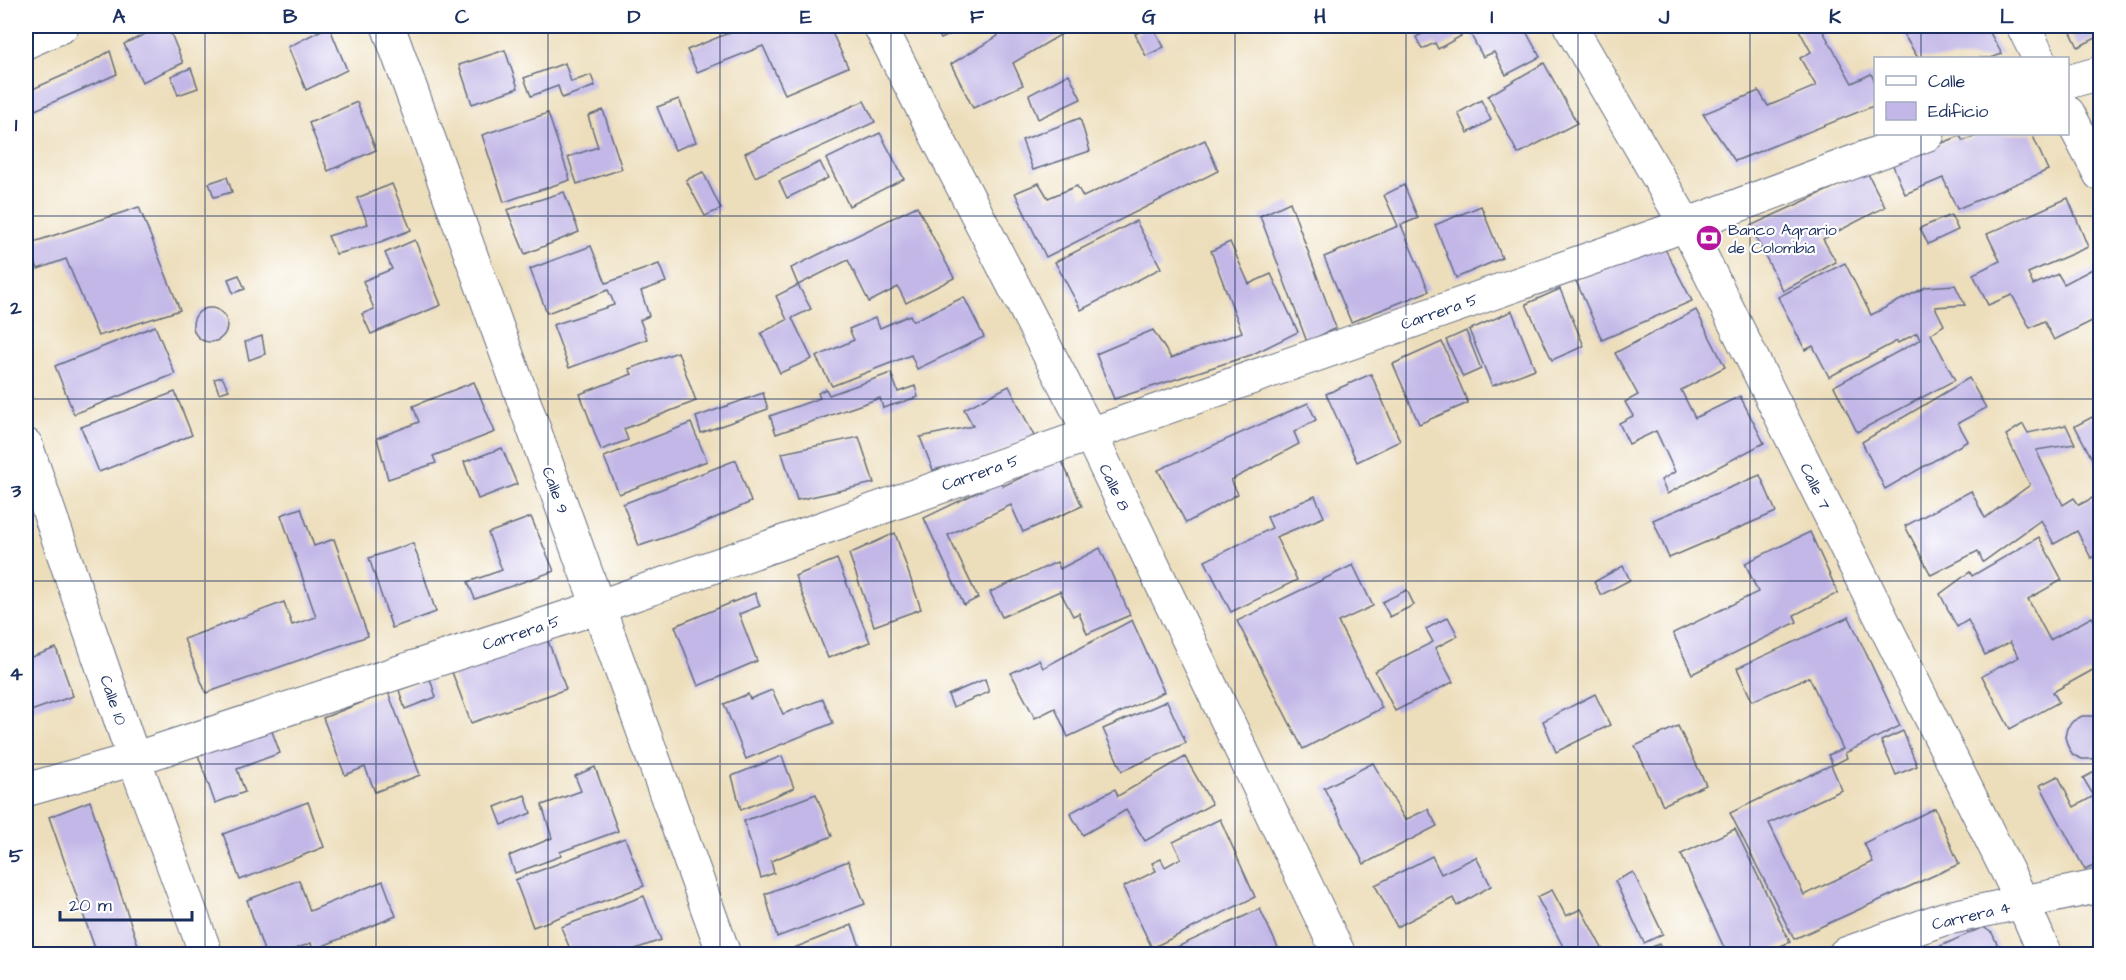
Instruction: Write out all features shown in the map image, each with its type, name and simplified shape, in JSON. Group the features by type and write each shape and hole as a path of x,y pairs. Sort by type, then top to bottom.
{"street":[{"path":"26,42 62,26"},
{"name":"Calle 9","path":"388,26 724,954"},
{"name":"Calle 8","path":"880,26 1090,434 1339,954"},
{"name":"Calle 7","path":"1570,26 1686,225 2023,903 2046,954"},
{"path":"2023,26 2038,57"},
{"path":"2069,81 2100,73"},
{"path":"2069,117 2100,174"},
{"name":"Carrera 5","path":"26,790 134,759 598,607 1686,225 1925,135"},
{"name":"Calle 10","path":"26,445 134,759 206,954"},
{"name":"Carrera 4","path":"1845,954 1943,918 2100,886"}],"building":[{"path":"162,26 168,26 183,63 142,82 124,44"},
{"path":"329,26 347,70 306,90 288,47"},
{"path":"746,26 829,26 848,67 785,94 763,46 697,72 687,50"},
{"path":"934,26 968,26 941,39"},
{"path":"1002,26 1075,26 1013,63 1023,85 973,108 951,64 998,36 996,29"},
{"path":"1152,26 1164,47 1146,56 1135,34"},
{"path":"1437,26 1455,26 1461,36 1438,49 1435,43 1422,49 1416,37"},
{"path":"1466,26 1523,26 1540,57 1506,75 1494,52 1483,57"},
{"path":"1820,26 1852,83 1871,74 1874,80 1874,106 1735,161 1703,114 1759,91 1768,106 1816,86 1800,58 1811,52 1798,28"},
{"path":"1927,26 1986,26 2002,54 1994,57 1917,57 1904,35"},
{"path":"2068,26 2100,26 2100,36 2078,47"},
{"path":"505,50 518,88 472,104 459,65"},
{"path":"110,51 117,74 26,114 26,92 80,68"},
{"path":"565,63 571,82 591,75 595,86 562,98 558,86 531,96 524,78"},
{"path":"1544,63 1577,123 1518,154 1488,96"},
{"path":"191,68 198,88 178,95 171,76"},
{"path":"1069,74 1081,99 1038,119 1029,95"},
{"path":"679,99 696,142 675,150 657,107"},
{"path":"1481,100 1491,120 1468,133 1458,113"},
{"path":"864,101 875,122 755,177 745,153"},
{"path":"357,102 376,150 328,171 309,123"},
{"path":"603,110 622,169 577,184 568,157 598,147 588,116"},
{"path":"548,113 570,180 504,202 482,135"},
{"path":"1080,118 1090,151 1033,170 1022,140"},
{"path":"880,133 904,179 849,206 826,159"},
{"path":"1978,135 2032,135 2048,170 1957,209 1943,178 1905,194 1892,163 1960,136 1963,141"},
{"path":"1205,140 1218,171 1046,257 1015,193 1039,183 1048,198 1077,186 1083,197"},
{"path":"820,162 828,178 787,198 779,181"},
{"path":"703,172 721,209 705,216 686,180"},
{"path":"1867,172 1885,207 1823,239 1836,262 1783,291 1750,226"},
{"path":"227,177 232,192 214,197 209,183"},
{"path":"392,184 411,230 375,244 336,254 328,236 368,224 357,198"},
{"path":"1404,185 1418,218 1401,225 1429,291 1351,322 1324,257 1398,226 1384,195"},
{"path":"564,192 579,232 525,254 507,210"},
{"path":"2068,198 2088,247 2028,273 2033,285 2058,274 2064,284 2100,265 2100,317 2054,340 2044,321 2030,328 2012,295 1988,305 1973,274 2000,261 1987,234"},
{"path":"1290,202 1336,328 1307,342 1260,216"},
{"path":"917,206 954,278 906,303 898,287 869,302 848,260 798,285 791,268"},
{"path":"1481,206 1502,258 1456,278 1435,225"},
{"path":"139,207 180,310 98,336 66,259 38,269 28,244"},
{"path":"1951,215 1958,230 1928,244 1920,228"},
{"path":"1136,221 1161,268 1081,310 1055,262"},
{"path":"415,240 441,305 371,334 362,314 374,309 363,281 392,269 385,253"},
{"path":"1230,242 1249,284 1271,274 1298,332 1251,355 1114,399 1096,354 1153,330 1171,358 1242,332 1211,251"},
{"path":"1662,243 1692,301 1602,340 1576,281"},
{"path":"591,246 606,283 659,264 666,282 641,291 649,316 640,320 647,339 569,368 553,325 614,305 613,301 608,290 547,313 530,269"},
{"path":"1845,263 1871,315 1926,287 1955,285 1965,305 1935,307 1944,325 1931,334 1955,380 1857,432 1834,386 1920,340 1917,333 1898,343 1897,341 1829,377 1813,346 1805,350 1778,297"},
{"path":"239,275 245,289 233,293 228,279"},
{"path":"798,285 811,309 792,318 812,359 780,373 761,333 787,320 776,296"},
{"path":"1560,289 1584,346 1552,360 1526,304"},
{"path":"964,297 984,337 917,369 911,355 832,386 816,357 854,340 849,329 875,318 880,328 910,315 913,321"},
{"path":"210,308 222,313 227,325 222,337 210,342 198,337 193,325 198,313"},
{"path":"1696,310 1725,367 1681,390 1695,418 1740,396 1764,443 1667,494 1661,480 1675,472 1656,431 1629,444 1619,423 1633,416 1625,402 1638,395 1615,353"},
{"path":"1512,311 1535,369 1492,386 1469,330"},
{"path":"155,326 175,374 74,414 55,366"},
{"path":"1466,331 1481,369 1463,377 1446,340"},
{"path":"262,336 265,354 249,360 245,342"},
{"path":"1442,342 1468,403 1419,424 1393,364"},
{"path":"678,352 696,401 624,429 628,440 601,450 580,394 632,374 629,369"},
{"path":"891,373 898,392 915,386 918,397 883,408 880,398 776,434 770,416 820,398 818,393 826,389 829,395"},
{"path":"1371,374 1400,441 1357,462 1326,394"},
{"path":"222,377 229,390 219,393 214,379"},
{"path":"1969,378 1986,408 1958,423 1968,441 1885,489 1862,442"},
{"path":"474,382 495,432 433,456 436,463 388,479 377,438 419,422 413,406"},
{"path":"1009,386 1034,436 988,457 933,470 920,437 973,426 964,409"},
{"path":"175,392 192,435 99,472 81,427"},
{"path":"763,393 768,409 701,433 696,417"},
{"path":"1308,403 1316,420 1294,432 1299,444 1231,480 1238,494 1186,523 1158,470"},
{"path":"2100,413 2100,474 2075,426"},
{"path":"691,423 707,461 619,494 604,457"},
{"path":"2023,424 2028,433 2066,425 2075,444 2036,450 2063,505 2074,498 2079,505 2100,494 2100,553 2091,558 2077,531 2054,544 2041,520 1983,562 1978,551 1931,575 1905,526 1971,491 1985,518 2030,485 2006,435"},
{"path":"859,437 874,483 797,500 782,453"},
{"path":"502,448 517,484 478,499 464,462"},
{"path":"1061,459 1082,506 1023,532 1011,505 948,535 978,598 964,605 924,518 1001,481 1003,486"},
{"path":"736,460 751,502 690,529 639,546 623,504"},
{"path":"1760,475 1776,512 1669,558 1653,520"},
{"path":"1315,496 1324,517 1276,537 1297,580 1231,612 1205,561 1272,528 1267,517"},
{"path":"301,508 314,546 334,539 368,636 206,693 184,639 284,602 292,625 316,617 281,515"},
{"path":"531,517 554,571 475,599 468,582 502,570 488,533"},
{"path":"1810,532 1838,593 1794,615 1797,622 1692,674 1673,633 1758,592 1745,563"},
{"path":"895,533 921,609 874,626 849,554"},
{"path":"2039,537 2062,580 2028,599 2050,640 2092,617 2100,633 2100,666 2053,692 2059,702 2010,729 1982,676 2019,657 2010,642 1985,655 1968,620 1957,627 1940,594 1970,572 1972,576"},
{"path":"413,543 436,612 392,628 369,558"},
{"path":"1100,548 1130,615 1087,634 1079,613 1073,616 1060,591 1002,617 990,592 1057,562 1060,569"},
{"path":"837,559 870,642 828,658 795,576"},
{"path":"1353,565 1373,606 1338,622 1382,708 1303,749 1237,621"},
{"path":"1623,566 1630,580 1601,595 1594,582"},
{"path":"1407,590 1414,605 1390,617 1382,602"},
{"path":"755,593 760,606 739,614 757,661 698,686 675,626"},
{"path":"1448,617 1458,636 1435,648 1453,682 1395,711 1375,671 1433,642 1426,629"},
{"path":"1849,617 1900,726 1845,753 1847,758 1833,765 1828,755 1843,749 1809,677 1752,701 1737,668"},
{"path":"1132,620 1164,692 1068,737 1055,708 1035,718 1011,673 1039,660 1043,668"},
{"path":"547,638 566,689 471,723 452,672"},
{"path":"56,648 73,696 28,712 26,708 26,659"},
{"path":"430,679 436,697 405,709 399,690"},
{"path":"985,679 989,692 953,707 948,695"},
{"path":"772,690 783,714 823,699 833,723 746,759 724,704 748,694 750,699"},
{"path":"388,692 420,775 375,792 365,767 345,775 323,718"},
{"path":"1595,694 1610,725 1556,752 1543,721"},
{"path":"1167,701 1186,743 1122,771 1103,729"},
{"path":"2082,716 2092,716 2100,720 2100,755 2092,759 2082,759 2073,755 2065,737 2067,728"},
{"path":"270,726 280,753 237,769 245,792 215,803 197,752"},
{"path":"1678,726 1706,785 1663,805 1635,746"},
{"path":"1903,731 1917,766 1896,775 1881,741"},
{"path":"782,756 794,788 741,810 732,776"},
{"path":"1185,757 1212,804 1145,841 1126,810 1083,835 1070,813 1115,789 1118,796"},
{"path":"1373,763 1405,820 1428,809 1437,826 1364,864 1324,788"},
{"path":"1831,765 1842,790 1769,823 1804,895 1873,862 1864,843 1935,808 1959,864 1794,939 1730,813"},
{"path":"595,767 618,831 560,852 561,856 515,873 509,856 552,838 542,805 581,791 575,776"},
{"path":"2100,769 2100,863 2085,870 2040,785 2058,776 2074,807 2094,796 2083,778"},
{"path":"816,794 832,836 771,861 774,873 761,878 744,821"},
{"path":"525,795 531,813 502,825 495,807"},
{"path":"90,801 141,954 97,954 49,817"},
{"path":"308,802 324,847 240,880 223,834"},
{"path":"1220,819 1255,897 1152,948 1123,887 1156,871 1152,863 1161,859 1165,867 1181,858 1173,842"},
{"path":"1735,829 1790,942 1762,954 1727,954 1681,854"},
{"path":"625,838 644,886 533,927 515,880"},
{"path":"1432,856 1441,874 1476,857 1491,886 1457,906 1453,898 1397,927 1375,885"},
{"path":"848,861 865,904 777,937 765,894"},
{"path":"1633,872 1663,934 1644,943 1615,881"},
{"path":"299,880 310,911 383,881 396,916 313,950 311,943 283,954 265,954 247,900"},
{"path":"1552,890 1566,916 1581,909 1605,954 1567,954 1537,897"},
{"path":"644,896 661,940 621,954 572,954 561,927"},
{"path":"1260,909 1281,954 1167,954 1166,952"},
{"path":"852,925 863,954 779,954"},
{"path":"1983,927 1992,933 2002,954 1923,954"},
{"path":"1659,944 1664,954 1636,954"}],"place":[{"name":"Banco Agrario de Colombia","path":"1709,238"}]}
